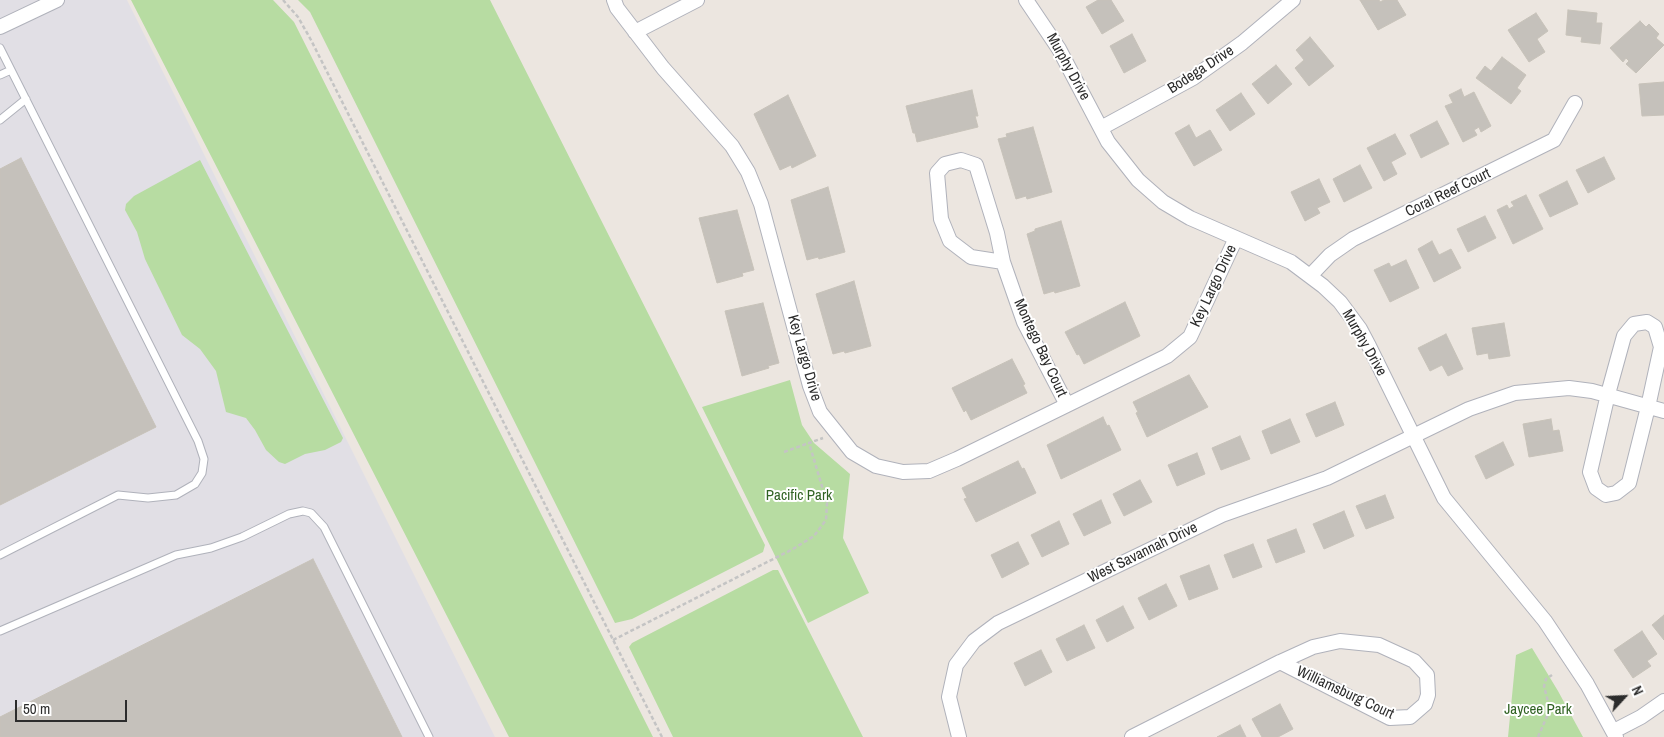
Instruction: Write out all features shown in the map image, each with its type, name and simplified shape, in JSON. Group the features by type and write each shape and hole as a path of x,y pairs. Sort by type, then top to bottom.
{"street":[{"path":"0,28 57,0"},
{"name":"Key Largo Drive","path":"614,0 617,8 663,68 732,146 748,172 761,204 810,386 820,412 852,452 876,466 903,472 929,470 958,459 1167,356 1190,337 1236,238"},
{"path":"635,32 697,0"},
{"name":"Murphy Drive","path":"1026,0 1059,49 1101,128 1125,167 1149,191 1190,218 1275,254 1310,276 1340,302 1360,328 1444,498 1545,621 1575,665 1615,734"},
{"name":"Bodega Drive","path":"1101,128 1193,78 1242,43 1293,0"},
{"name":"Coral Reef Court","path":"1310,276 1330,255 1353,239 1554,140 1575,103"},
{"name":"Montego Bay Court","path":"1003,262 971,257 950,241 940,219 938,173 945,164 961,160 976,166 997,233 1003,262 1024,322 1067,406"},
{"path":"1647,322 1655,327 1661,347 1648,407 1629,483 1616,493 1606,495 1596,488 1590,472 1608,394 1624,336 1634,324 1647,322"},
{"name":"West Savannah Drive","path":"959,737 948,697 956,665 974,641 998,623 1222,515 1327,478 1476,406 1515,393 1569,388 1608,394 1664,411"},
{"name":"Williamsburg Court","path":"1132,737 1280,662 1313,647 1340,641 1379,644 1414,661 1422,667 1427,675 1428,695 1425,704 1410,717 1390,718 1280,662"},
{"path":"1615,734 1664,701"}],"lane":[{"path":"0,48 198,441 204,459 202,473 195,484 176,495 148,498 118,495 0,555"},
{"path":"0,75 11,70"},
{"path":"0,120 26,100"},
{"path":"0,631 176,554 219,546 289,514 303,510 312,513 324,527 429,737"}],"path":[{"path":"283,0 298,17 311,40 662,737"},
{"path":"784,452 835,433"},
{"path":"612,640 793,549 822,529 826,520 827,503 809,443"},
{"path":"1538,737 1548,714 1549,706 1544,686 1546,679 1552,675"}],"shaded area":[{"path":"0,0 127,0 495,737 0,737"}],"green space":[{"path":"131,0 273,0 294,22 653,737 509,737"},
{"path":"298,0 490,0 765,545 763,552 632,619 615,623 310,12"},
{"path":"200,160 343,438 341,442 325,450 305,454 285,464 279,462 266,450 246,418 226,412 216,371 200,349 182,335 145,259 137,232 125,210 126,204 134,196"},
{"name":"Pacific Park","path":"790,380 802,425 814,443 850,474 843,538 869,593 808,623 702,407"},
{"path":"773,570 778,570 863,737 673,737 629,647 632,643"},
{"name":"Jaycee Park","path":"1532,648 1583,737 1508,737 1516,655"}],"building":[{"path":"1098,0 1111,0 1124,21 1102,34 1086,7"},
{"path":"1360,0 1379,0 1380,2 1384,0 1397,0 1406,15 1378,30"},
{"path":"1568,10 1597,13 1596,23 1602,23 1600,44 1581,42 1582,37 1566,35"},
{"path":"1536,13 1548,31 1537,39 1545,52 1529,62 1508,30"},
{"path":"1640,21 1646,27 1649,24 1659,34 1656,38 1664,45 1636,73 1626,64 1629,61 1626,58 1623,62 1610,48"},
{"path":"1132,34 1146,61 1124,73 1110,46"},
{"path":"1310,37 1334,66 1309,86 1295,68 1304,60 1296,50"},
{"path":"1502,57 1526,75 1517,88 1521,91 1511,104 1476,78 1485,66 1491,71"},
{"path":"1276,65 1292,84 1268,104 1252,84"},
{"path":"1664,82 1664,115 1642,116 1639,84"},
{"path":"1461,89 1464,97 1474,92 1491,126 1481,132 1479,127 1474,130 1477,135 1463,142 1445,106 1453,103 1449,95"},
{"path":"972,90 978,116 975,116 978,127 917,142 906,106"},
{"path":"1241,93 1255,114 1230,131 1216,110"},
{"path":"788,95 816,156 792,168 791,165 780,170 754,114"},
{"path":"1437,121 1449,144 1421,158 1410,135"},
{"path":"1189,125 1196,138 1210,130 1222,150 1194,166 1175,133"},
{"path":"1033,127 1052,192 1027,199 1026,196 1016,199 998,139 1007,137 1006,134"},
{"path":"1395,134 1406,154 1391,162 1397,174 1384,181 1367,148"},
{"path":"1604,157 1615,179 1588,193 1576,170"},
{"path":"21,158 156,427 0,505 0,169"},
{"path":"1360,165 1372,188 1344,202 1333,179"},
{"path":"1319,179 1330,202 1317,208 1320,213 1305,221 1291,192"},
{"path":"1567,181 1578,204 1550,217 1539,195"},
{"path":"828,187 845,252 807,260 791,200"},
{"path":"1526,195 1543,229 1513,244 1497,210 1507,205 1509,209 1514,206 1511,202"},
{"path":"737,210 754,270 742,273 743,276 717,283 699,218"},
{"path":"1485,216 1496,238 1468,252 1457,229"},
{"path":"1061,221 1080,286 1044,294 1027,234 1035,231 1035,229"},
{"path":"1432,241 1439,255 1451,249 1461,268 1434,282 1418,249"},
{"path":"1406,260 1419,288 1390,302 1374,270 1389,263 1391,267"},
{"path":"854,281 871,346 833,354 816,294"},
{"path":"1125,302 1140,336 1084,364 1065,332"},
{"path":"763,303 779,363 742,376 725,311"},
{"path":"1504,323 1510,356 1489,359 1488,353 1477,355 1472,328"},
{"path":"1446,334 1463,369 1448,376 1442,365 1430,371 1418,348"},
{"path":"1012,359 1025,384 1023,385 1027,393 971,420 966,410 964,412 952,388"},
{"path":"1189,375 1208,407 1147,437 1133,402"},
{"path":"1335,402 1344,425 1316,437 1306,414"},
{"path":"1103,417 1121,450 1061,479 1047,445"},
{"path":"1290,419 1300,442 1271,454 1262,431"},
{"path":"1551,419 1553,431 1559,430 1563,451 1529,457 1523,424"},
{"path":"1240,436 1250,459 1221,470 1212,448"},
{"path":"1503,442 1514,465 1486,479 1475,456"},
{"path":"1197,453 1205,474 1177,486 1168,465"},
{"path":"1018,461 1022,469 1024,468 1036,493 976,522 964,499 967,498 962,488"},
{"path":"1140,480 1152,502 1124,516 1113,494"},
{"path":"1385,495 1394,518 1366,529 1356,506"},
{"path":"1101,500 1111,523 1084,536 1073,514"},
{"path":"1344,511 1354,536 1324,549 1313,524"},
{"path":"1059,521 1069,544 1042,557 1031,535"},
{"path":"1296,529 1305,552 1276,563 1267,540"},
{"path":"1018,542 1029,564 1002,578 991,555"},
{"path":"1253,544 1262,567 1233,578 1224,555"},
{"path":"313,559 402,737 0,737 0,717"},
{"path":"1209,565 1218,589 1189,600 1180,576"},
{"path":"1166,584 1177,606 1149,620 1138,598"},
{"path":"1123,606 1134,628 1107,642 1096,620"},
{"path":"1664,615 1664,640 1652,625"},
{"path":"1084,625 1095,648 1067,661 1056,639"},
{"path":"1642,631 1657,654 1647,661 1651,666 1633,678 1614,650"},
{"path":"1041,650 1052,672 1025,686 1014,663"},
{"path":"1280,704 1293,729 1278,737 1262,737 1252,719"},
{"path":"1240,725 1246,737 1217,737"}]}
